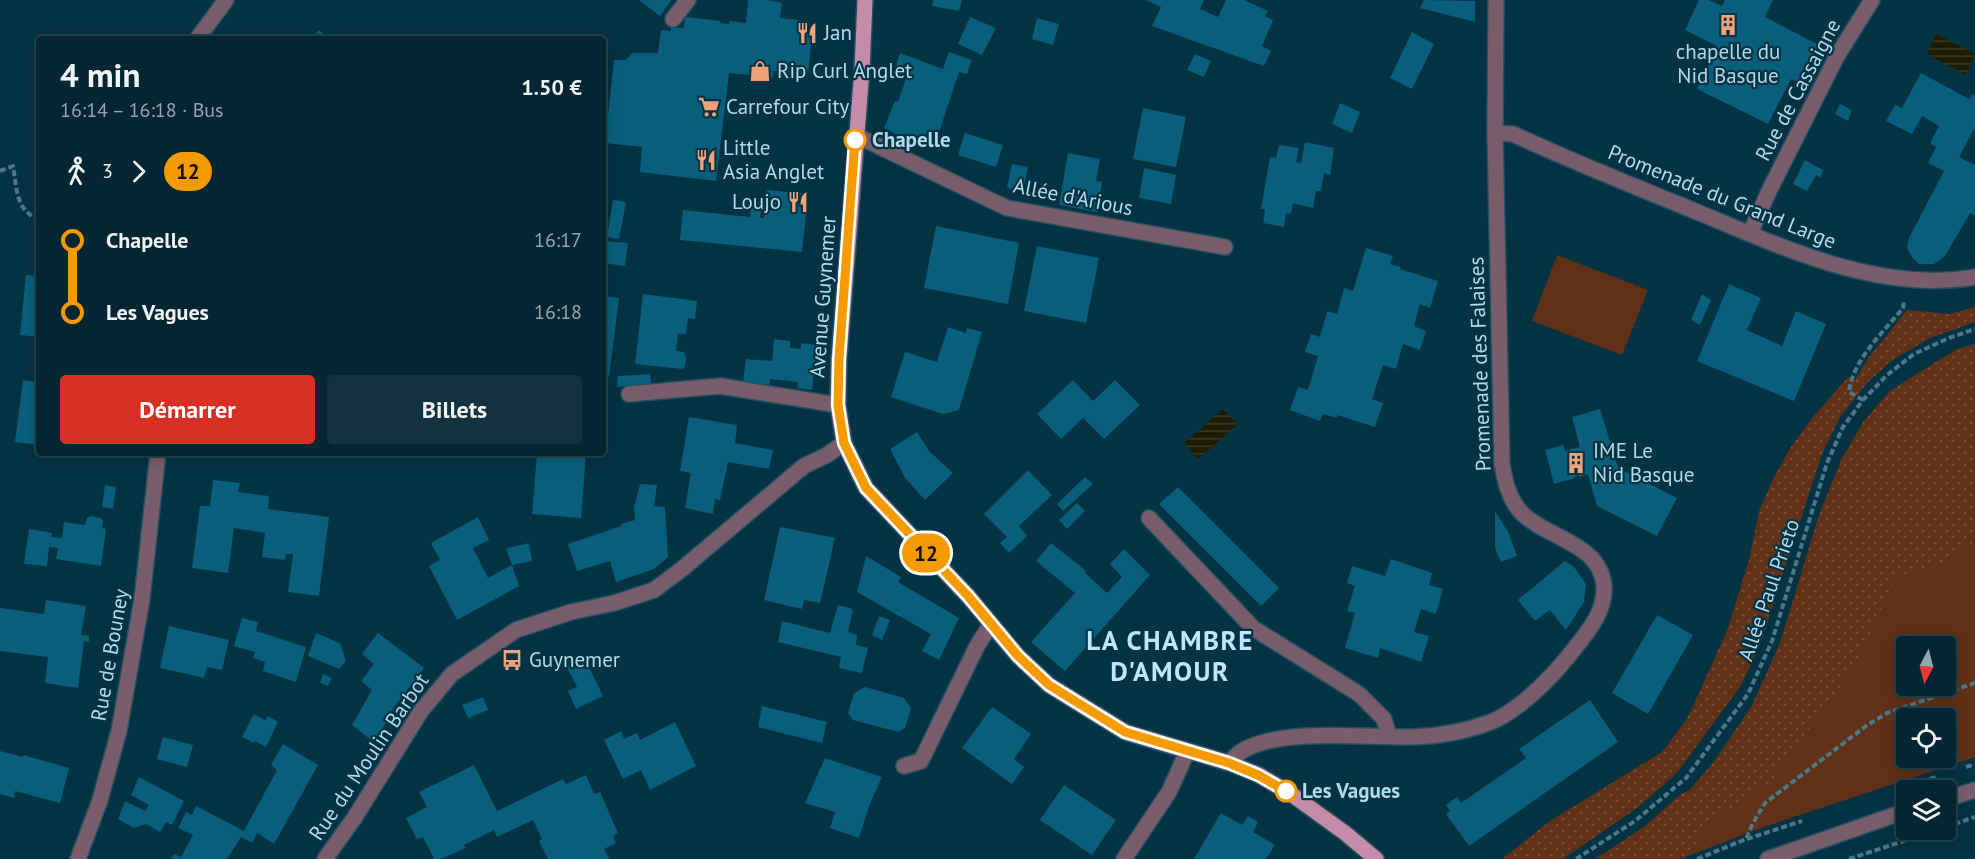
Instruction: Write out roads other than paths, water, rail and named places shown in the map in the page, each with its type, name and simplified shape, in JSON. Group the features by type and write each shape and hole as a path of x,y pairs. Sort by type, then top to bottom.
{"main road":[{"name":"Avenue Guynemer","path":"865,0 862,70 855,135 839,359 838,405 844,443 866,488 968,596 1018,656 1049,685 1125,732 1229,763 1258,775 1291,794 1345,833 1376,859"}],"street":[{"path":"199,36 226,0"},
{"path":"673,18 688,0"},
{"name":"Promenade des Falaises","path":"1229,763 1242,751 1272,740 1318,736 1413,737 1454,733 1491,723 1525,701 1558,670 1599,614 1604,584 1596,563 1581,548 1545,530 1521,511 1508,494 1502,464 1495,133 1496,0"},
{"name":"Rue de Cassaigne","path":"1750,233 1837,56 1872,0"},
{"name":"Promenade du Grand Large","path":"1495,133 1513,134 1798,253 1851,269 1908,279 1957,280 1975,277"},
{"name":"Allée d'Arious","path":"855,135 1007,208 1225,247"},
{"path":"629,394 720,386 838,405"},
{"name":"Rue du Moulin Barbot","path":"325,859 355,817 422,711 452,674 516,630 571,612 614,603 654,590 804,466 844,443"},
{"name":"Rue de Bouney","path":"78,859 100,800 119,731 142,599 158,456"},
{"path":"1149,518 1253,628 1359,694 1384,719 1389,736"},
{"path":"904,766 921,761 977,646 991,624"},
{"path":"1124,859 1169,792 1187,752"},
{"path":"1956,796 1975,790"},
{"path":"1768,859 1896,814"}],"place":[{"name":"chapelle du Nid Basque","path":"1728,25"},
{"name":"Jan","path":"807,33"},
{"name":"Rip Curl Anglet","path":"760,71"},
{"name":"Carrefour City","path":"709,107"},
{"name":"Chapelle","path":"855,140"},
{"name":"Little Asia Anglet","path":"706,160"},
{"name":"Loujo","path":"798,202"},
{"name":"IME Le Nid Basque","path":"1576,463"},
{"name":"Guynemer","path":"512,660"},
{"name":"Les Vagues","path":"1286,791"}],"district":[{"name":"LA CHAMBRE D'AMOUR","path":"1170,656"}]}
